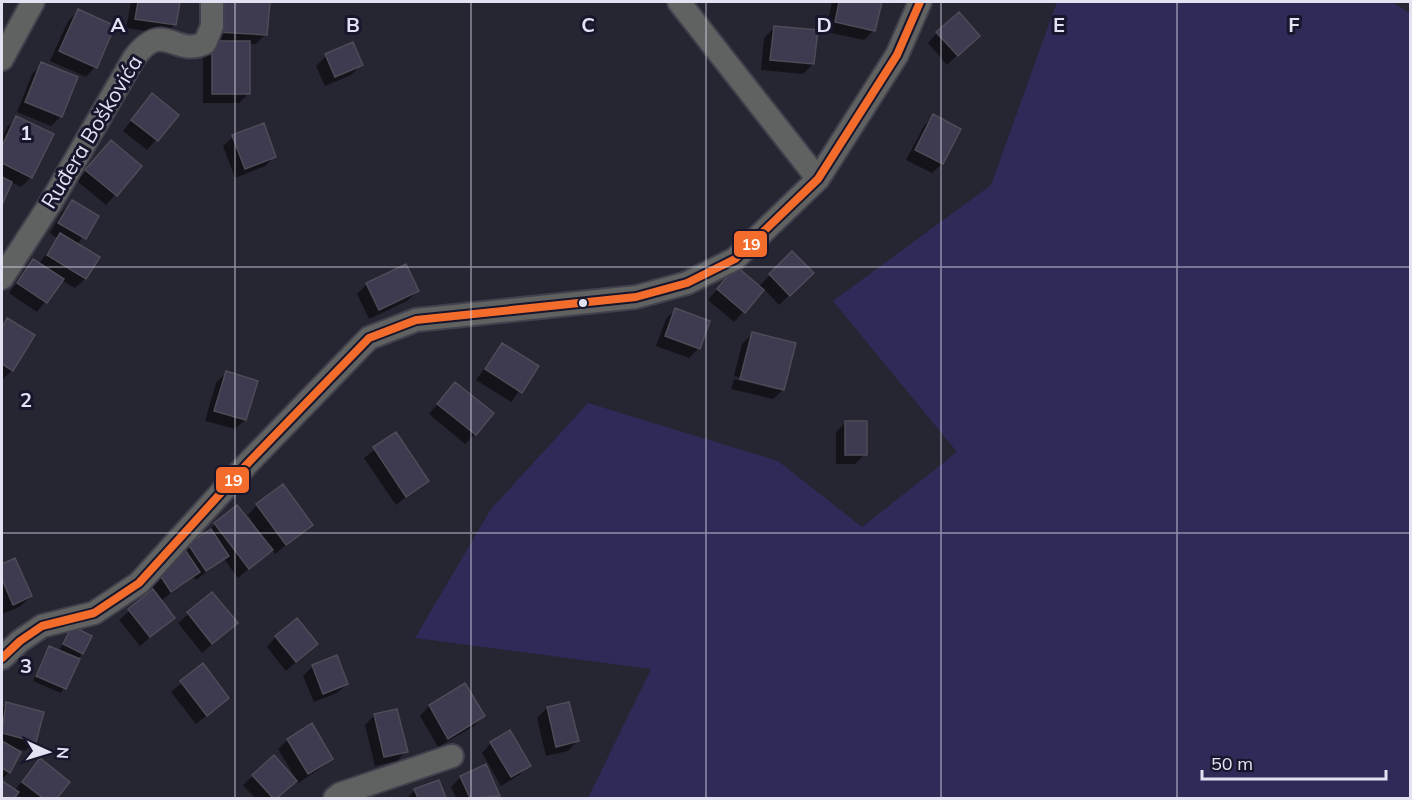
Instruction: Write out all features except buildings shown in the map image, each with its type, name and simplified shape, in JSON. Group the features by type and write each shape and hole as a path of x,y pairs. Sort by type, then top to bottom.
{"street":[{"path":"2,59 33,2"},
{"name":"Ruđera Boškovića","path":"2,278 50,204 142,47 154,39 189,46 205,43 212,26 212,2"},
{"path":"679,2 818,179"},
{"path":"2,658 20,641 42,626 94,613 139,583 257,453 369,338 416,320 636,297 687,283 735,259 818,179 897,55 920,2"},
{"path":"335,798 340,794 452,756"}],"shaded area":[{"path":"1057,2 1392,2 1410,13 1410,798 588,798 651,669 415,638 491,509 588,403 778,461 862,527 957,452 833,301 991,185"}],"transit line":[{"name":"19","path":"2,658 20,641 42,626 94,613 139,583 249,462 369,338 416,320 636,297 687,283 735,259 818,179 897,55 920,2"}]}
